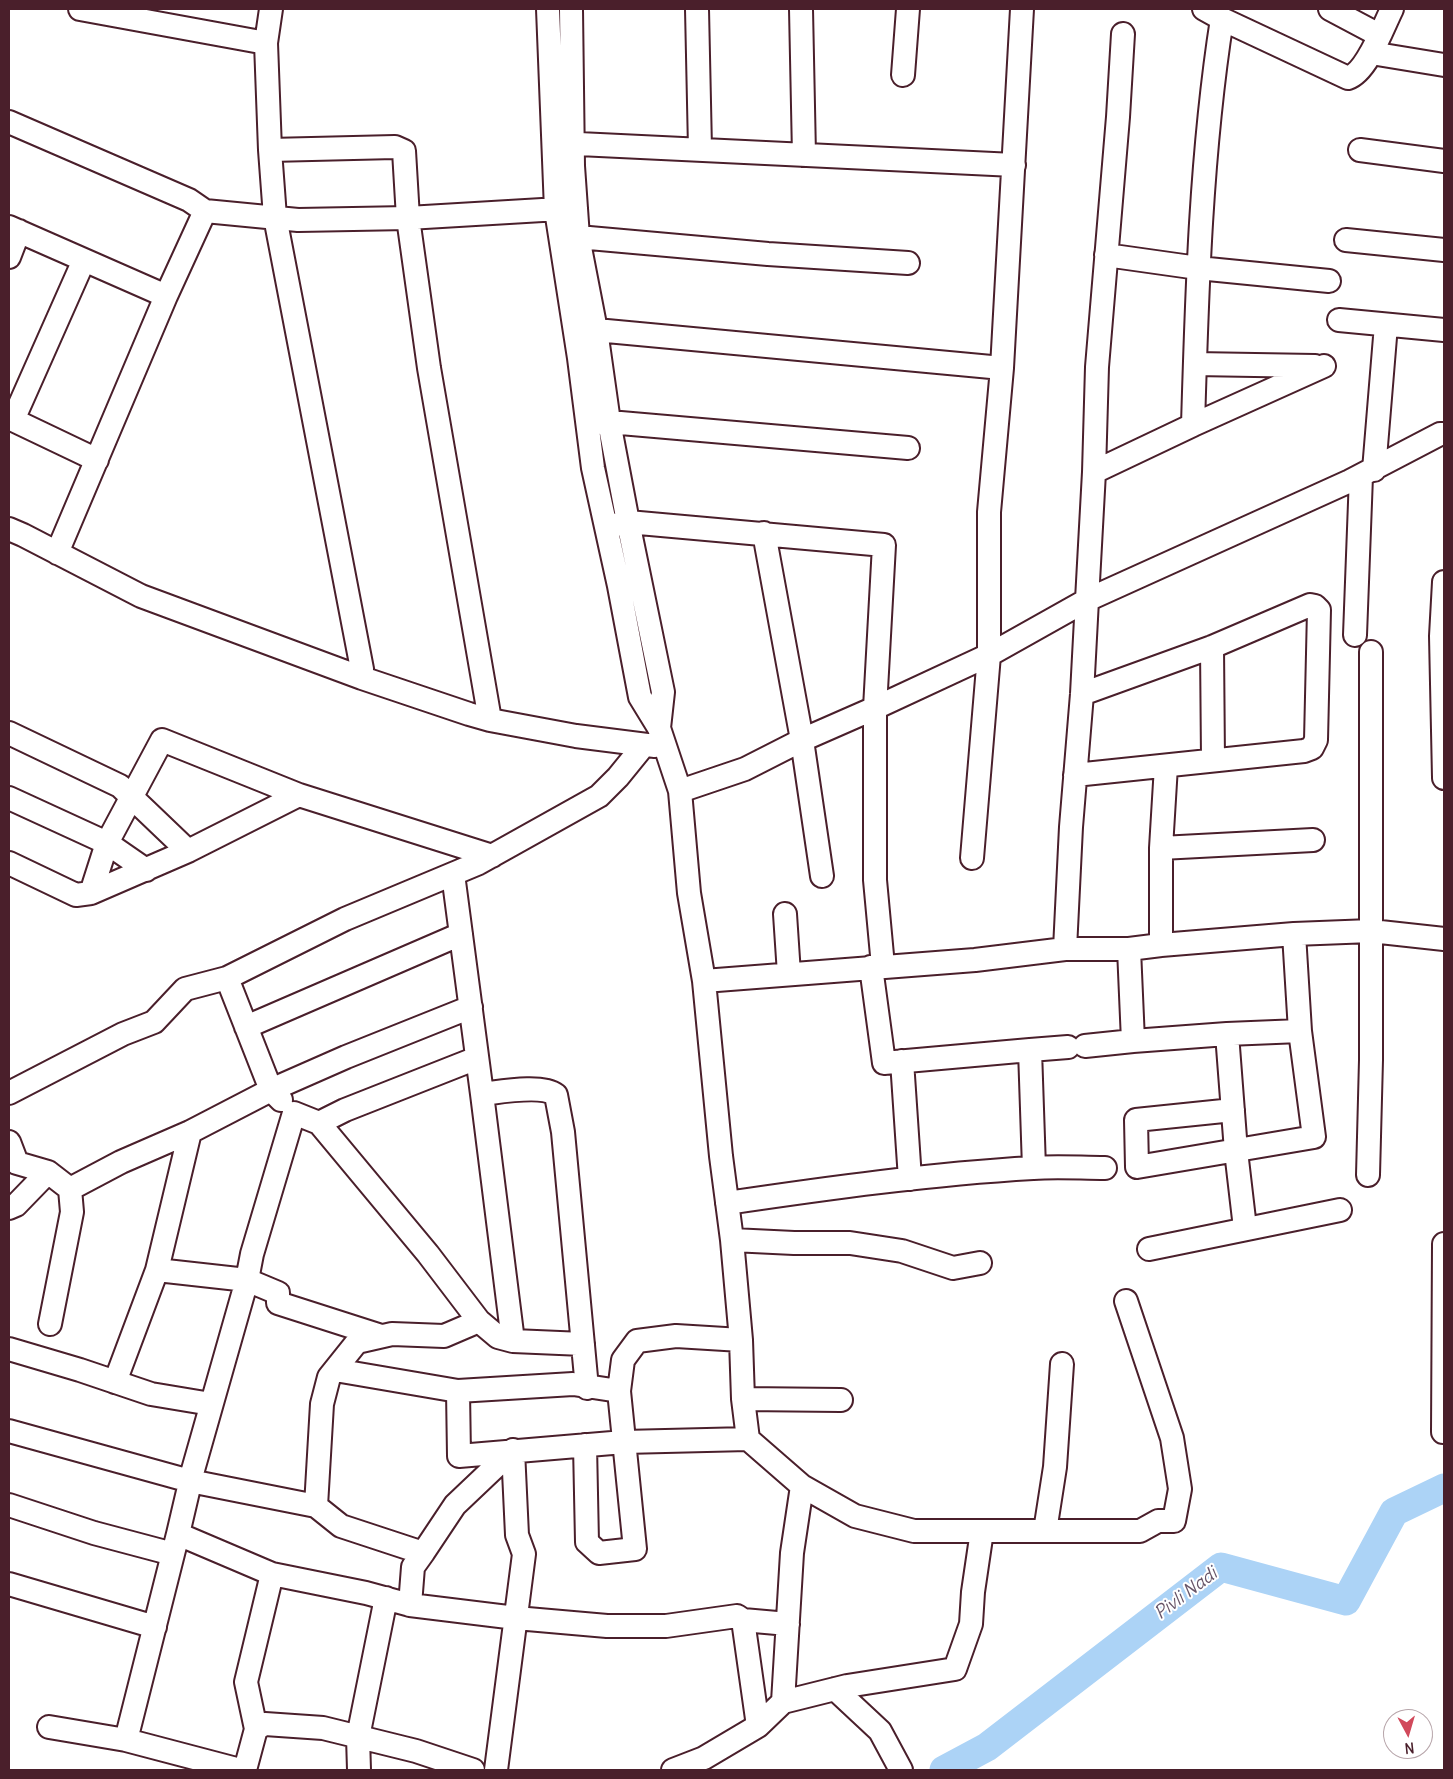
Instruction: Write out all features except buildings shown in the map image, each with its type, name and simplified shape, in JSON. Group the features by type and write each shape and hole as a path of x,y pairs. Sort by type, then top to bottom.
{"street":[{"path":"80,9 266,43"},
{"path":"271,9 266,43 270,150 275,217 362,669"},
{"path":"548,9 563,143 574,331 593,468 619,586 640,697 656,740 680,791 689,893 704,981 732,1240 748,1439"},
{"path":"563,143 571,9"},
{"path":"697,9 700,149"},
{"path":"801,9 804,155"},
{"path":"904,75 908,9"},
{"path":"972,858 989,655 989,512 1002,368 1022,9"},
{"path":"1330,9 1375,44 1444,65"},
{"path":"1193,425 1198,268 1213,72 1213,14 1348,78 1354,76 1359,71 1392,9"},
{"path":"1064,949 1082,694 1094,472 1097,367 1123,34"},
{"path":"9,122 189,200 205,211 298,220 408,218 566,209"},
{"path":"563,143 1014,165"},
{"path":"270,150 395,147 404,150 408,218 429,368 490,720"},
{"path":"1360,150 1444,161"},
{"path":"57,553 166,296 205,211"},
{"path":"9,256 14,229 166,296"},
{"path":"569,237 768,254 908,263"},
{"path":"9,1093 122,1034 154,1022 185,989 226,978 345,919 492,856 599,796 656,740 663,692 609,422 596,330 569,237"},
{"path":"1346,240 1444,250"},
{"path":"1106,255 1198,268 1329,281"},
{"path":"84,260 11,419 97,460"},
{"path":"1339,320 1444,330"},
{"path":"1355,635 1368,473 1386,325"},
{"path":"574,331 596,330 1002,368"},
{"path":"1094,472 1324,366 1195,364"},
{"path":"587,424 609,422 908,448"},
{"path":"680,791 745,769 802,740 989,655 1087,600 1368,473 1440,434 1444,434"},
{"path":"606,527 628,522 884,545 875,708 877,966 884,1063 1134,1041 1300,1031"},
{"path":"9,529 142,596 362,678 490,720 606,740 656,740"},
{"path":"764,533 802,740 822,876"},
{"path":"1444,582 1441,636 1444,778"},
{"path":"1075,775 1304,751 1312,748 1316,740 1318,610 1315,606 1310,605 1212,647 1082,694"},
{"path":"1212,647 1213,760"},
{"path":"1368,1175 1372,652"},
{"path":"9,733 120,786 188,851"},
{"path":"91,893 107,843 133,798 162,740 299,795 492,856"},
{"path":"1161,945 1161,848 1166,766"},
{"path":"9,863 76,895 91,893 188,851 299,795"},
{"path":"9,798 107,843 146,870"},
{"path":"1161,848 1313,840"},
{"path":"453,874 513,1341"},
{"path":"785,914 789,974"},
{"path":"704,981 877,966 975,960 1064,949 1129,949 1294,934 1371,931 1444,939"},
{"path":"246,1027 461,934"},
{"path":"1233,1110 1136,1120 1137,1167 1314,1137 1300,1031 1294,934"},
{"path":"1129,949 1134,1041"},
{"path":"226,978 271,1090 294,1113 319,1123 428,1254 479,1321 498,1337 513,1341 583,1344"},
{"path":"70,1189 121,1162 190,1132 271,1090 346,1057 471,1007"},
{"path":"1226,1034 1245,1228"},
{"path":"1030,1050 1034,1168"},
{"path":"319,1123 345,1110 477,1058"},
{"path":"902,1061 910,1178"},
{"path":"482,1094 540,1090 552,1091 556,1095 562,1132 587,1388"},
{"path":"126,1740 176,1544 190,1481 247,1280 252,1254 294,1113"},
{"path":"115,1382 157,1270 190,1132"},
{"path":"9,1142 17,1163 48,1172 70,1189 72,1212 50,1324"},
{"path":"727,1203 910,1178 1034,1168 1105,1168"},
{"path":"9,1208 16,1205 48,1172"},
{"path":"1149,1249 1340,1210"},
{"path":"732,1240 850,1243 902,1251 953,1268 980,1263"},
{"path":"1443,1432 1444,1244"},
{"path":"157,1270 247,1280 278,1293 278,1303 382,1337"},
{"path":"458,1391 459,1456 624,1442 748,1439 802,1486 855,1516 914,1531 1140,1531 1158,1521 1174,1521 1180,1490 1172,1438 1126,1301"},
{"path":"316,1506 322,1404 329,1377 357,1342 392,1334 444,1336 479,1321"},
{"path":"585,1445 587,1542 599,1553 635,1549 619,1392 623,1360 637,1340 676,1336 741,1340"},
{"path":"9,1349 151,1394 211,1404"},
{"path":"1045,1531 1055,1467 1062,1364"},
{"path":"335,1370 458,1391 573,1384 587,1388 619,1392"},
{"path":"744,1399 841,1400"},
{"path":"9,1431 190,1481 316,1506 341,1526 422,1553"},
{"path":"410,1605 413,1567 422,1553 455,1505 513,1450"},
{"path":"496,1770 524,1554 517,1535 513,1450"},
{"path":"783,1702 792,1553 802,1486"},
{"path":"9,1505 94,1533 176,1544 272,1574 386,1598 410,1605 516,1618 607,1626 666,1626 737,1616 744,1620 788,1624"},
{"path":"673,1770 704,1758 758,1726 783,1702 835,1689 955,1669 971,1624 973,1592 982,1531"},
{"path":"245,1770 256,1729 246,1682 272,1574"},
{"path":"9,1584 155,1627"},
{"path":"359,1770 358,1737 386,1598"},
{"path":"744,1620 758,1726"},
{"path":"835,1689 880,1731 901,1770"},
{"path":"256,1729 265,1724 323,1728 416,1751 473,1770"},
{"path":"49,1727 126,1740 240,1770"}],"waterway":[{"name":"Pivli Nadi","path":"944,1770 987,1747 1221,1567 1346,1601 1394,1512 1444,1488"}]}
